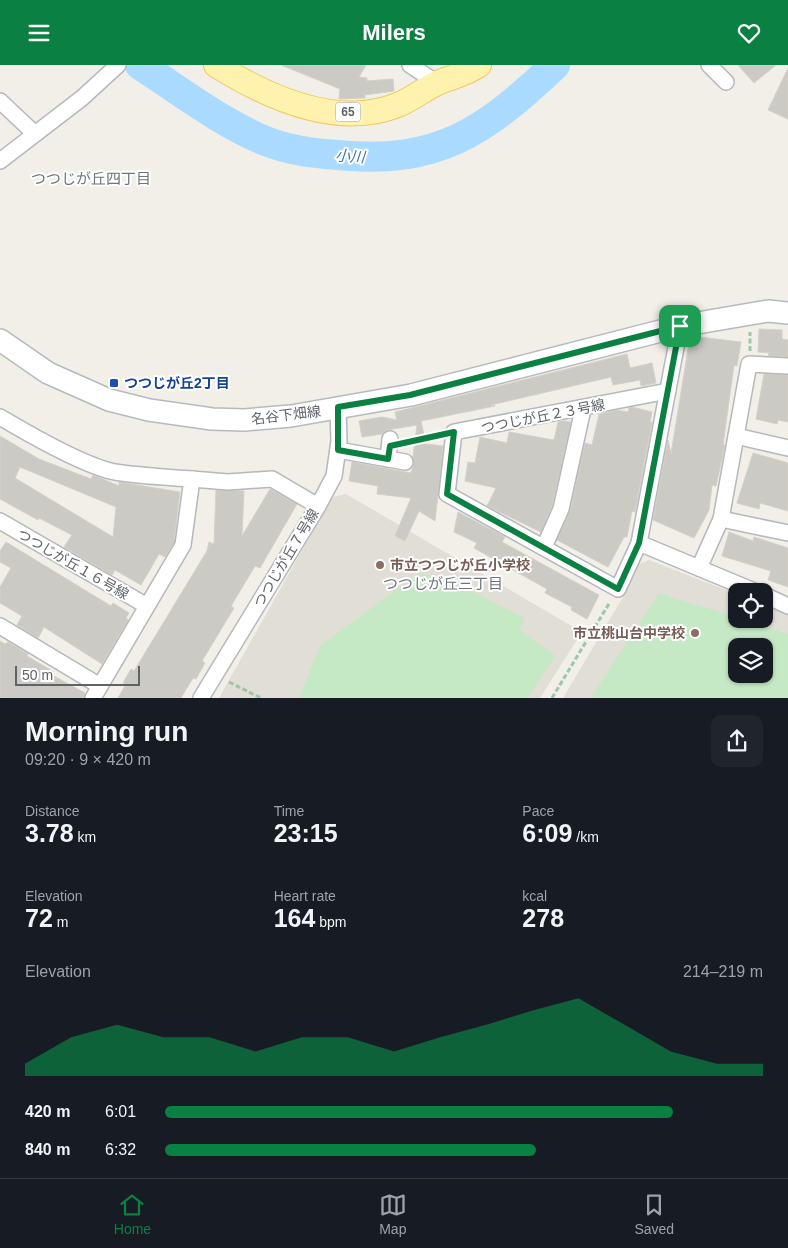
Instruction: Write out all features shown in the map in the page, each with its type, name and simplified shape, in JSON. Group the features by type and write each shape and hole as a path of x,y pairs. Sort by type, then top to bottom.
{"main road":[{"name":"65","path":"216,65 282,100 338,112 365,112 399,104 437,83 470,71 480,65"}],"street":[{"path":"0,161 82,98 118,65"},
{"path":"410,65 437,83"},
{"path":"709,65 726,81"},
{"path":"0,101 35,134"},
{"name":"名谷下畑線","path":"0,341 48,373 109,400 150,410 212,419 244,420 291,416 410,395 680,326 768,311 788,313"},
{"path":"454,432 447,494 618,589 639,543 680,326"},
{"path":"699,568 721,519 749,364 788,366"},
{"name":"つつじが丘２３号線","path":"454,432 583,409 668,391"},
{"name":"つつじが丘７号線","path":"202,698 318,506 334,476 338,450 338,407"},
{"path":"544,547 561,509 583,409"},
{"path":"0,417 48,443 113,471 228,482 272,479 318,506"},
{"path":"736,437 788,449"},
{"path":"338,450 389,448 405,461"},
{"path":"0,626 97,692 183,545 192,479"},
{"path":"721,519 788,533"},
{"name":"つつじが丘１６号線","path":"0,521 147,606"},
{"path":"639,543 735,583"},
{"path":"773,599 788,606"}],"path":[{"path":"749,364 750,314"},
{"path":"389,448 454,432"},
{"path":"552,698 618,589"},
{"path":"215,675 261,698"}],"shaded area":[{"name":"市立つつじが丘小学校","path":"346,494 582,632 540,698 219,698 332,497"},
{"name":"市立桃山台中学校","path":"649,560 728,591 728,628 773,628 773,609 788,615 788,698 563,698 626,592 638,564"}],"green space":[{"path":"419,573 454,582 525,618 519,629 555,656 527,698 303,698 300,696 320,646"},
{"path":"659,593 728,615 728,628 769,628 788,634 788,698 591,698"}],"building":[{"path":"281,65 366,65 359,77 367,78 367,81 393,79 394,91 365,95 365,98 339,99 340,89"},
{"path":"738,65 776,65 754,83"},
{"path":"788,68 788,119 768,110"},
{"path":"759,329 782,330 782,339 788,340 788,357 768,356 769,353 758,352"},
{"path":"699,337 741,342 737,366 734,365 723,445 725,445 716,486 712,485 709,510 694,538 653,520 668,440 671,454 689,343 698,344"},
{"path":"627,354 630,368 652,363 656,383 641,386 640,380 613,385 611,377 491,405 495,406 421,421 426,444 443,446 435,521 419,511 405,541 395,536 411,498 377,494 378,486 349,481 352,462 411,473 414,463 417,425 387,430 382,434 362,437 359,421 382,417 397,420 395,412"},
{"path":"764,374 788,375 788,422 778,420 777,424 756,419"},
{"path":"629,408 652,412 650,422 652,422 635,512 632,511 627,537 624,537 608,567 557,540 570,511 585,443 592,445 599,414 617,410 628,412"},
{"path":"558,422 571,422 552,506 541,532 487,506 496,488 465,481 468,462 475,463 480,437 507,443 509,432 554,440"},
{"path":"0,436 39,459 91,479 93,475 119,486 119,482 180,492 174,542 165,557 159,554 141,585 115,570 112,575 64,547 72,535 39,518 38,520 0,499","holes":["20,467 116,507 113,537 15,478"]},
{"path":"753,453 788,463 788,511 760,503 759,509 737,503"},
{"path":"270,489 297,504 260,568 255,566 231,606 234,608 202,661 205,663 196,679 193,678 181,698 118,698 126,684 123,683 131,669 134,671 207,551 209,542 214,544 216,490 244,491 242,536"},
{"path":"458,512 505,537 502,542 599,595 587,619 571,610 572,607 545,593 547,589 474,548 477,543 454,532"},
{"path":"729,532 753,541 754,537 788,548 788,587 768,580 771,571 722,556"},
{"path":"6,542 111,606 113,603 129,613 126,618 128,620 102,664 44,627 38,638 17,625 22,616 0,603 0,587 11,568 0,562 0,551"},
{"path":"0,641 5,644 8,642 28,654 27,656 54,672 52,675 85,693 84,698 0,698"}],"waterway":[{"name":"小川","path":"140,65 215,115 263,140 290,149 308,152 372,157 404,155 432,149 457,139 481,126 505,109 555,65"}],"place":[{"name":"つつじが丘2丁目","path":"114,383"},
{"name":"市立つつじが丘小学校","path":"380,565"},
{"name":"市立桃山台中学校","path":"695,633"}],"district":[{"name":"つつじが丘四丁目","path":"91,178"},
{"name":"つつじが丘三丁目","path":"443,583"}],"route":[{"path":"680,326 639,543 618,589 447,494 454,432 390,446 388,459 338,450 338,407 410,395 680,326"}]}
